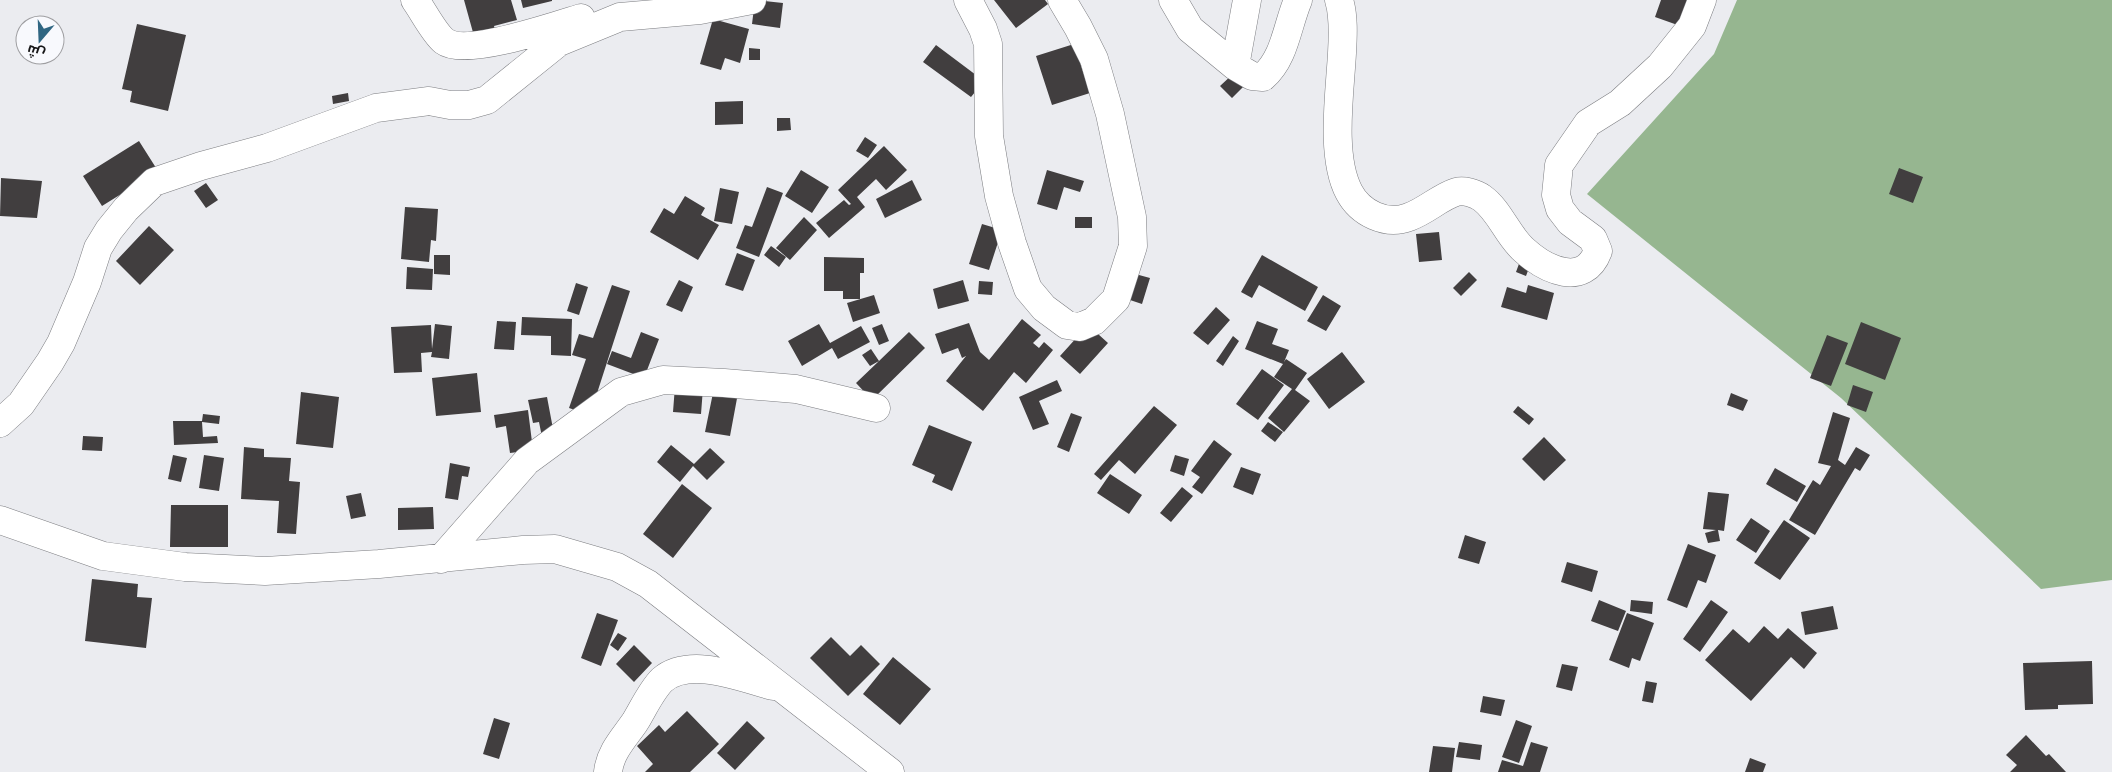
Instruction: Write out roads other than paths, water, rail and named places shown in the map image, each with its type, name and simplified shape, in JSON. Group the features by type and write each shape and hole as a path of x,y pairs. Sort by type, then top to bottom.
{"street":[{"path":"415,0 442,40 458,46 480,45 586,16 607,15 620,18"},
{"path":"0,423 21,404 50,362 87,282 98,248 109,230 126,209 154,182 201,166 267,148 376,108 429,101 450,105 469,105 487,100 560,42 620,18 700,10 752,0"},
{"path":"968,0 983,29 988,44 989,136 999,196 1012,243 1028,289 1067,326 1080,327 1094,321 1116,299 1133,246 1132,217 1110,114 1094,58 1062,0"},
{"path":"1173,0 1190,29 1234,66 1252,76 1263,77 1273,68 1298,0"},
{"path":"1234,66 1248,0"},
{"path":"1339,0 1343,33 1338,122 1339,158 1348,192 1364,212 1376,217 1392,220 1409,218 1457,192 1468,192 1481,197 1496,212 1506,230 1524,251 1553,269 1568,274 1580,272 1594,262 1598,251 1593,239 1570,222 1560,209 1556,195 1559,165 1588,123 1620,103 1660,66 1692,26 1702,0"},
{"path":"441,559 527,461 621,392 663,380 724,383 796,389 876,408"},
{"path":"0,520 103,556 185,567 264,571 554,549 617,567 648,584 890,772"},
{"path":"608,772 609,762 619,744 661,681 674,672 686,669 706,669 784,689"}]}
